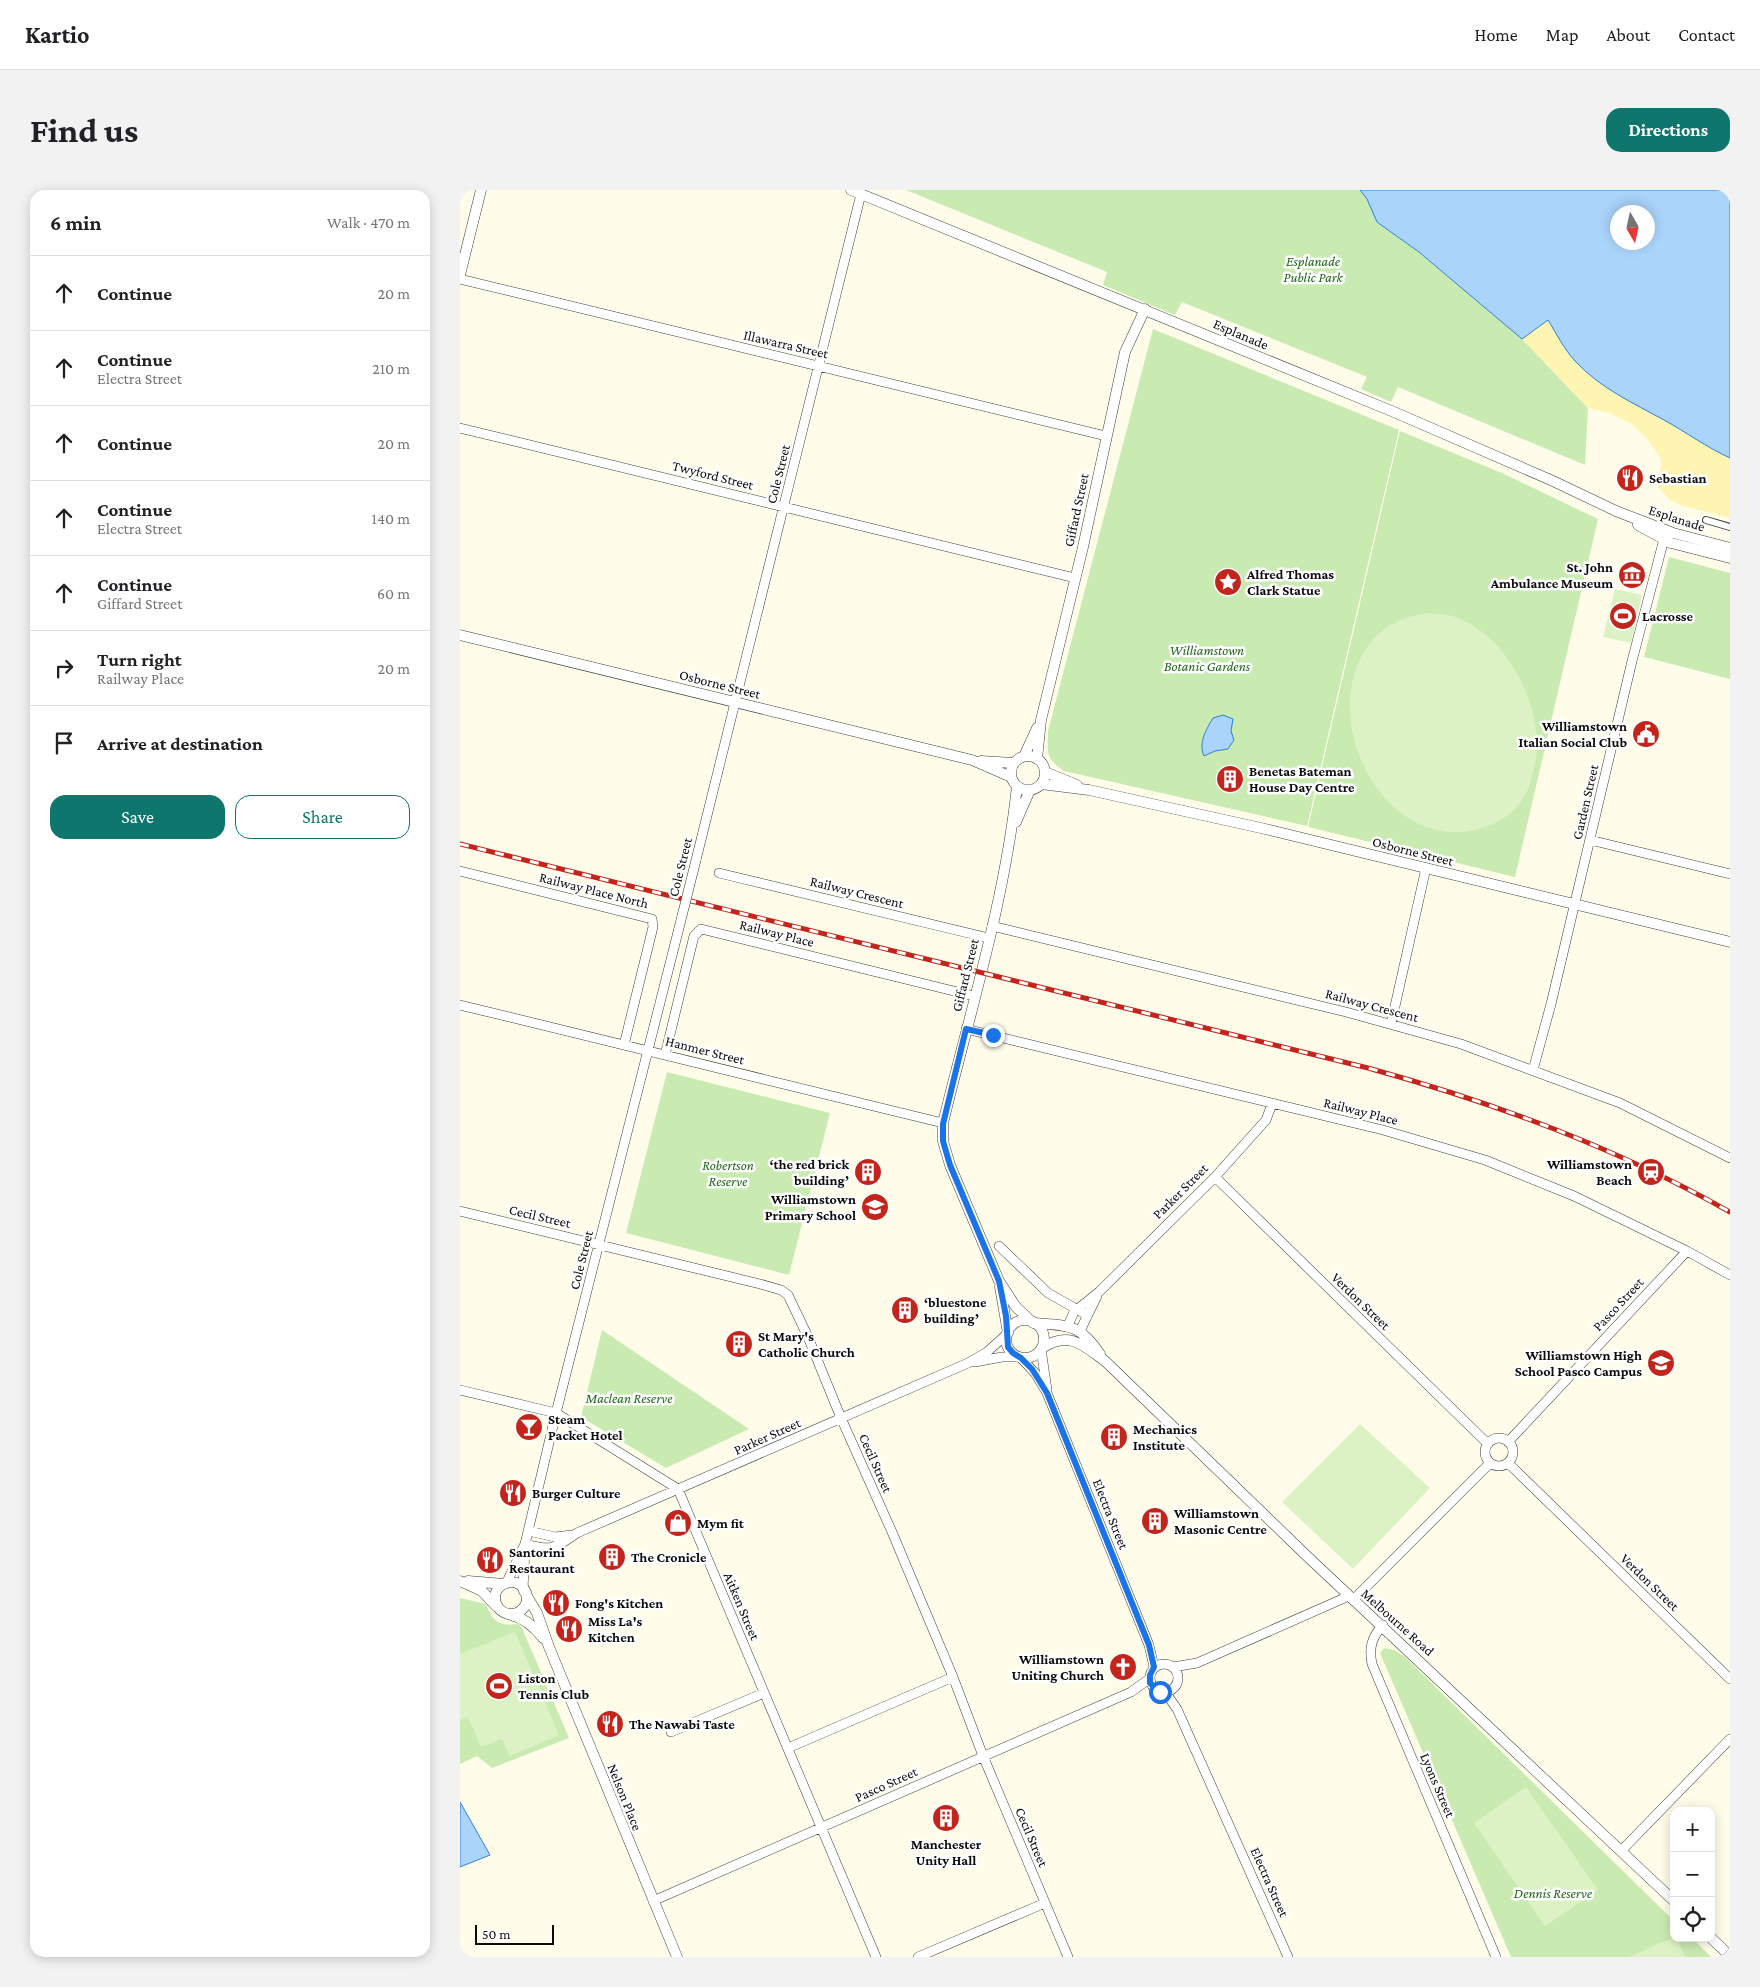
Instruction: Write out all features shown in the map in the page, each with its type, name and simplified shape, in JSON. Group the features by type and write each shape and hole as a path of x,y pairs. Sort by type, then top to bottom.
{"street":[{"path":"460,274 481,190"},
{"name":"Esplanade","path":"856,192 1145,309 1488,452 1664,535 1730,558"},
{"name":"Cole Street","path":"524,1590 525,1545 556,1412 600,1244 819,366 856,192"},
{"name":"Illawarra Street","path":"460,279 1106,436"},
{"name":"Giffard Street","path":"1024,756 1040,720 1075,578 1125,352 1145,309"},
{"name":"Twyford Street","path":"460,428 1075,578"},
{"path":"1706,520 1730,527"},
{"name":"Esplanade","path":"1664,535 1730,548"},
{"name":"Garden Street","path":"1533,1070 1551,1004 1664,535"},
{"name":"Osborne Street","path":"460,635 972,760 1013,763"},
{"name":"Giffard Street","path":"1038,758 1040,720"},
{"path":"1024,756 1038,758 1045,772 1041,784 1030,790 1017,786 1011,777 1013,763 1024,756"},
{"name":"Osborne Street","path":"972,760 1011,777"},
{"name":"Osborne Street","path":"1045,772 1089,790"},
{"name":"Osborne Street","path":"1041,784 1089,790 1261,828 1730,942"},
{"name":"Giffard Street","path":"943,1124 992,926 1012,832 1017,786"},
{"name":"Giffard Street","path":"1012,832 1030,790"},
{"path":"1590,840 1730,874"},
{"path":"1391,1024 1426,868"},
{"name":"Railway Place North","path":"460,871 652,918 653,927 624,1045"},
{"name":"Railway Crescent","path":"719,873 989,938"},
{"name":"Railway Crescent","path":"992,926 1391,1024 1461,1044 1620,1103 1730,1158"},
{"name":"Railway Place","path":"665,1054 694,936 701,929 974,996"},
{"name":"Hanmer Street","path":"460,1005 943,1124"},
{"name":"Railway Place","path":"966,1029 1383,1130 1485,1160 1574,1196 1687,1251 1730,1275"},
{"name":"Parker Street","path":"1067,1327 1070,1317 1077,1309 1099,1292 1215,1177 1266,1120 1272,1104"},
{"path":"943,1124 943,1141 950,1165 999,1281 1016,1307 1040,1328 1043,1335 1041,1348"},
{"name":"Verdon Street","path":"1215,1177 1488,1444"},
{"name":"Cecil Street","path":"460,1210 782,1290 788,1295 892,1532 953,1677 983,1756 1068,1957"},
{"path":"999,1246 1048,1292 1086,1315"},
{"name":"Pasco Street","path":"1508,1442 1687,1251"},
{"path":"999,1281 1008,1347 1013,1353 1020,1357 1034,1356 1041,1348 1056,1341 1071,1340 1080,1331 1067,1327 1026,1321 1018,1322 1007,1334"},
{"name":"Parker Street","path":"1080,1331 1086,1315 1099,1292"},
{"path":"1067,1327 1071,1340"},
{"name":"Melbourne Road","path":"1080,1331 1088,1337 1105,1361"},
{"name":"Parker Street","path":"525,1545 550,1549 556,1547 577,1533 968,1363 988,1352 1007,1334"},
{"name":"Melbourne Road","path":"1071,1340 1081,1344 1105,1361 1351,1598 1670,1897"},
{"name":"Electra Street","path":"1041,1348 1047,1393"},
{"name":"Parker Street","path":"968,1363 1002,1357 1020,1357"},
{"name":"Electra Street","path":"1020,1357 1035,1373 1047,1393 1158,1665"},
{"path":"460,1390 556,1412 678,1489"},
{"path":"1501,1438 1508,1442 1513,1454 1508,1463 1499,1466 1490,1463 1485,1454 1488,1444 1501,1438"},
{"path":"1197,1663 1178,1678 1169,1691 1160,1692 1151,1683 1158,1665 1174,1667 1197,1663 1351,1598 1490,1463"},
{"name":"Verdon Street","path":"1508,1463 1730,1679"},
{"name":"Aitken Street","path":"678,1489 876,1957"},
{"name":"Parker Street","path":"528,1530 555,1537 577,1533"},
{"name":"Cole Street","path":"505,1584 525,1545"},
{"path":"460,1581 516,1584 524,1590 526,1598 523,1608 515,1614 508,1614 502,1611 482,1591 460,1581"},
{"path":"497,1606 495,1601 496,1593 505,1584"},
{"name":"Nelson Place","path":"524,1590 537,1613 549,1647 677,1957"},
{"name":"Nelson Place","path":"508,1614 520,1618 534,1628 549,1647"},
{"name":"Lyons Street","path":"1383,1626 1375,1634 1371,1645 1372,1664 1496,1957"},
{"path":"1174,1667 1178,1678"},
{"path":"788,1748 953,1677"},
{"name":"Pasco Street","path":"653,1901 1151,1683"},
{"name":"Electra Street","path":"1169,1691 1288,1957"},
{"path":"671,1732 764,1693"},
{"path":"1621,1851 1730,1739"},
{"path":"918,1957 1045,1903"},
{"path":"1715,1942 1730,1956"}],"green space":[{"name":"Esplanade Public Park","path":"906,190 1360,190 1367,199 1377,222 1419,252 1522,339 1588,408 1585,465 1398,387 1391,402 1361,389 1367,377 1182,302 1175,315 1103,285 1107,272"},
{"name":"Williamstown Botanic Gardens","path":"1153,329 1399,430 1307,826 1064,771 1053,762 1048,754 1048,731"},
{"path":"1400,431 1502,473 1598,519 1515,877 1308,827"},
{"path":"1669,557 1730,573 1730,679 1644,657"},
{"name":"Lacrosse","path":"1615,589 1642,595 1631,643 1603,637"},
{"path":"1428,613 1455,617 1473,626 1504,653 1516,671 1525,690 1536,730 1537,750 1533,773 1527,792 1517,806 1498,822 1462,832 1453,832 1421,825 1394,807 1373,782 1358,752 1351,719 1352,686 1362,655 1383,630 1404,619"},
{"name":"Robertson Reserve","path":"667,1072 830,1113 789,1275 626,1233"},
{"name":"Maclean Reserve","path":"602,1330 749,1429 666,1468 581,1417"},
{"path":"1360,1424 1430,1488 1353,1569 1282,1502"},
{"name":"Liston Tennis Club","path":"460,1598 486,1604 497,1622 518,1624 522,1628 569,1738 492,1768 477,1756 460,1764"},
{"name":"Liston Tennis Club","path":"515,1632 559,1735 510,1756 502,1739 481,1747 468,1717 460,1720 460,1654"},
{"name":"Dennis Reserve","path":"1384,1648 1394,1650 1404,1656 1670,1917 1670,1942 1696,1942 1711,1957 1511,1957 1380,1653"},
{"path":"1526,1787 1598,1890 1545,1926 1474,1823"},
{"path":"1670,1939 1670,1942 1679,1942 1685,1957 1629,1957"}],"sand":[{"path":"1548,319 1571,356 1595,379 1629,401 1730,458 1730,518 1683,506 1670,500 1655,484 1662,464 1658,454 1648,440 1632,424 1609,413 1588,408 1522,339"}],"water":[{"path":"1360,190 1730,190 1730,458 1617,394 1595,379 1571,356 1548,320 1522,339 1419,252 1377,222 1367,199"},
{"path":"1223,715 1233,719 1231,731 1234,740 1228,749 1215,751 1204,756 1202,741 1205,732 1213,718"},
{"path":"460,1802 490,1855 460,1867"}],"railway":[{"path":"460,844 1368,1068 1462,1096 1554,1129 1643,1167 1730,1212"}],"place":[{"name":"Sebastian","path":"1630,478"},
{"name":"St. John Ambulance Museum","path":"1632,575"},
{"name":"Alfred Thomas Clark Statue","path":"1228,582"},
{"name":"Lacrosse","path":"1623,616"},
{"name":"Williamstown Italian Social Club","path":"1646,734"},
{"name":"Benetas Bateman House Day Centre","path":"1230,779"},
{"name":"‘the red brick building’","path":"868,1172"},
{"name":"Williamstown Beach","path":"1651,1172"},
{"name":"Williamstown Primary School","path":"875,1207"},
{"name":"‘bluestone building’","path":"905,1310"},
{"name":"St Mary's Catholic Church","path":"739,1344"},
{"name":"Williamstown High School Pasco Campus","path":"1661,1363"},
{"name":"Steam Packet Hotel","path":"529,1427"},
{"name":"Mechanics Institute","path":"1114,1437"},
{"name":"Burger Culture","path":"513,1493"},
{"name":"Williamstown Masonic Centre","path":"1155,1521"},
{"name":"Mym fit","path":"678,1523"},
{"name":"The Cronicle","path":"612,1557"},
{"name":"Santorini Restaurant","path":"490,1560"},
{"name":"Fong's Kitchen","path":"556,1603"},
{"name":"Miss La's Kitchen","path":"569,1629"},
{"name":"Williamstown Uniting Church","path":"1123,1667"},
{"name":"Liston Tennis Club","path":"499,1686"},
{"name":"The Nawabi Taste","path":"610,1724"},
{"name":"Manchester Unity Hall","path":"946,1818"}],"route":[{"path":"993,1035 966,1029 943,1124 943,1141 950,1165 999,1281 1008,1333 1006,1342 1011,1352 1021,1358 1032,1369 1047,1393 1149,1645 1154,1667 1149,1679 1153,1687 1160,1692"}]}
